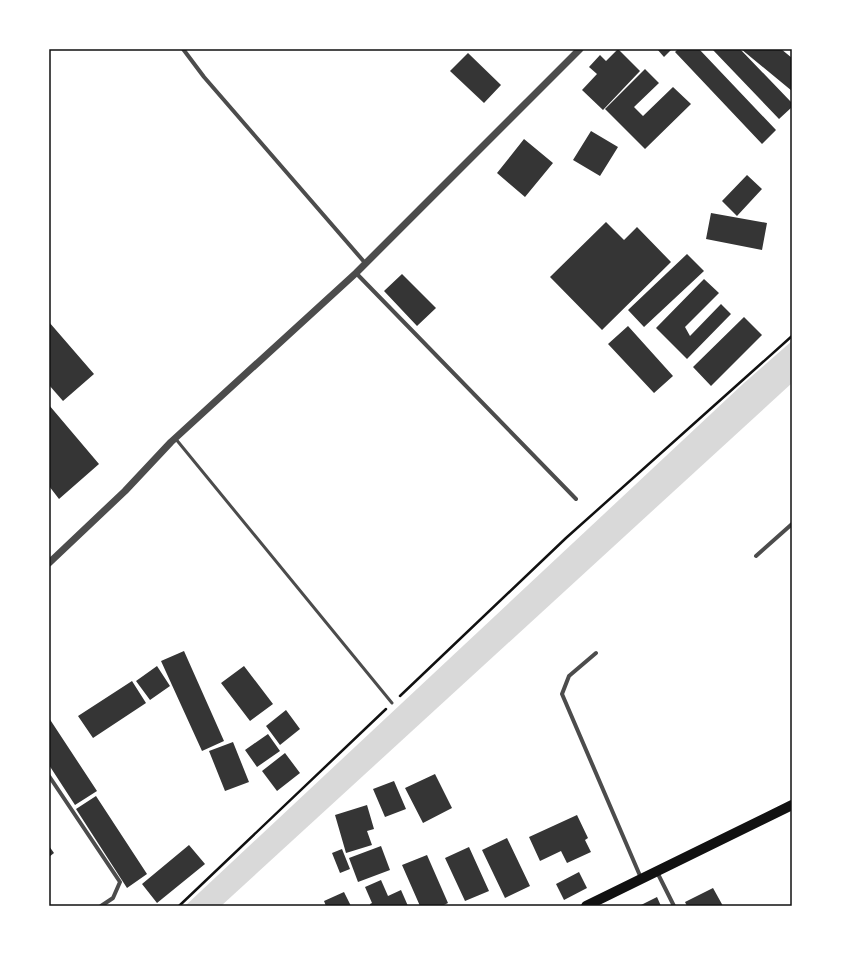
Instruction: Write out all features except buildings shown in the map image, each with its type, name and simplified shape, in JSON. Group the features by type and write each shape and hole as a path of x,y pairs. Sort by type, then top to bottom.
{"main road":[{"path":"586,906 792,805"}],"street":[{"path":"183,49 204,77 366,264"},
{"path":"49,563 125,491 175,438 366,264 580,49"},
{"path":"356,273 576,499"},
{"path":"756,556 792,524"},
{"path":"596,653 569,676 562,694 642,879"},
{"path":"49,776 120,882 113,898 101,906"},
{"path":"657,871 674,906"}],"lane":[{"path":"175,438 392,703"}],"path":[{"path":"179,906 566,538 792,336"}],"shaded area":[{"path":"792,341 792,383 221,906 185,906 744,383"}]}
